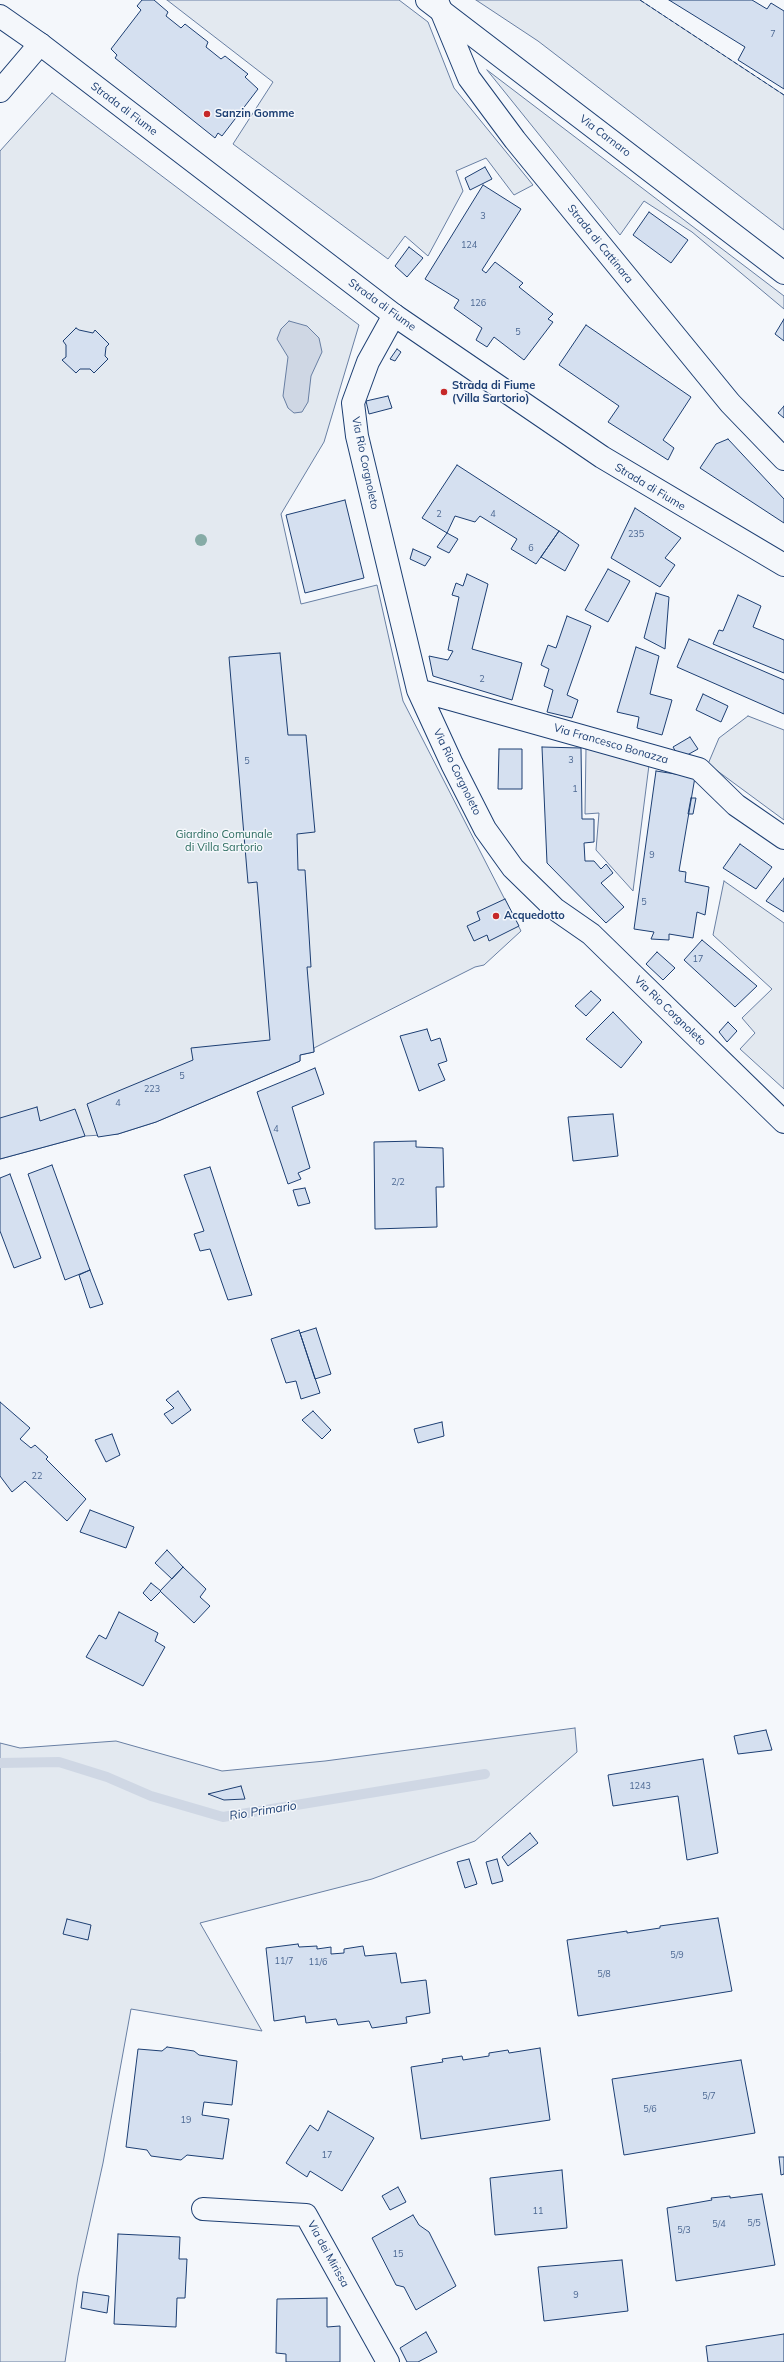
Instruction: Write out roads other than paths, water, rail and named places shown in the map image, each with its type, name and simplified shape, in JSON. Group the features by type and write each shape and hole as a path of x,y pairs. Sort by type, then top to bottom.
{"street":[{"name":"Via Carnaro","path":"435,4 784,273"},
{"name":"Strada di Cattinara","path":"435,4 469,78 515,140 730,403 784,459"},
{"name":"Strada di Fiume","path":"0,16 40,44 394,315 602,457 730,535 784,565"},
{"path":"0,91 40,44"},
{"name":"Via Rio Corgnoleto","path":"394,315 368,362 353,403 357,436 418,690 452,764 485,828 513,868 555,909 591,934 784,1122"},
{"name":"Via Francesco Bonazza","path":"418,690 699,769 736,805 784,838"},
{"name":"Via dei Mirissa","path":"203,2209 306,2216 388,2362"}],"waterway":[{"name":"Rio Primario","path":"0,1763 59,1762 107,1777 151,1796 223,1817 485,1774"}],"place":[{"name":"Sanzin Gomme","path":"207,114"},
{"name":"Strada di Fiume (Villa Sartorio)","path":"444,392"},
{"name":"Acquedotto","path":"496,916"}],"park label":[{"name":"Giardino Comunale di Villa Sartorio","path":"224,841"}]}
